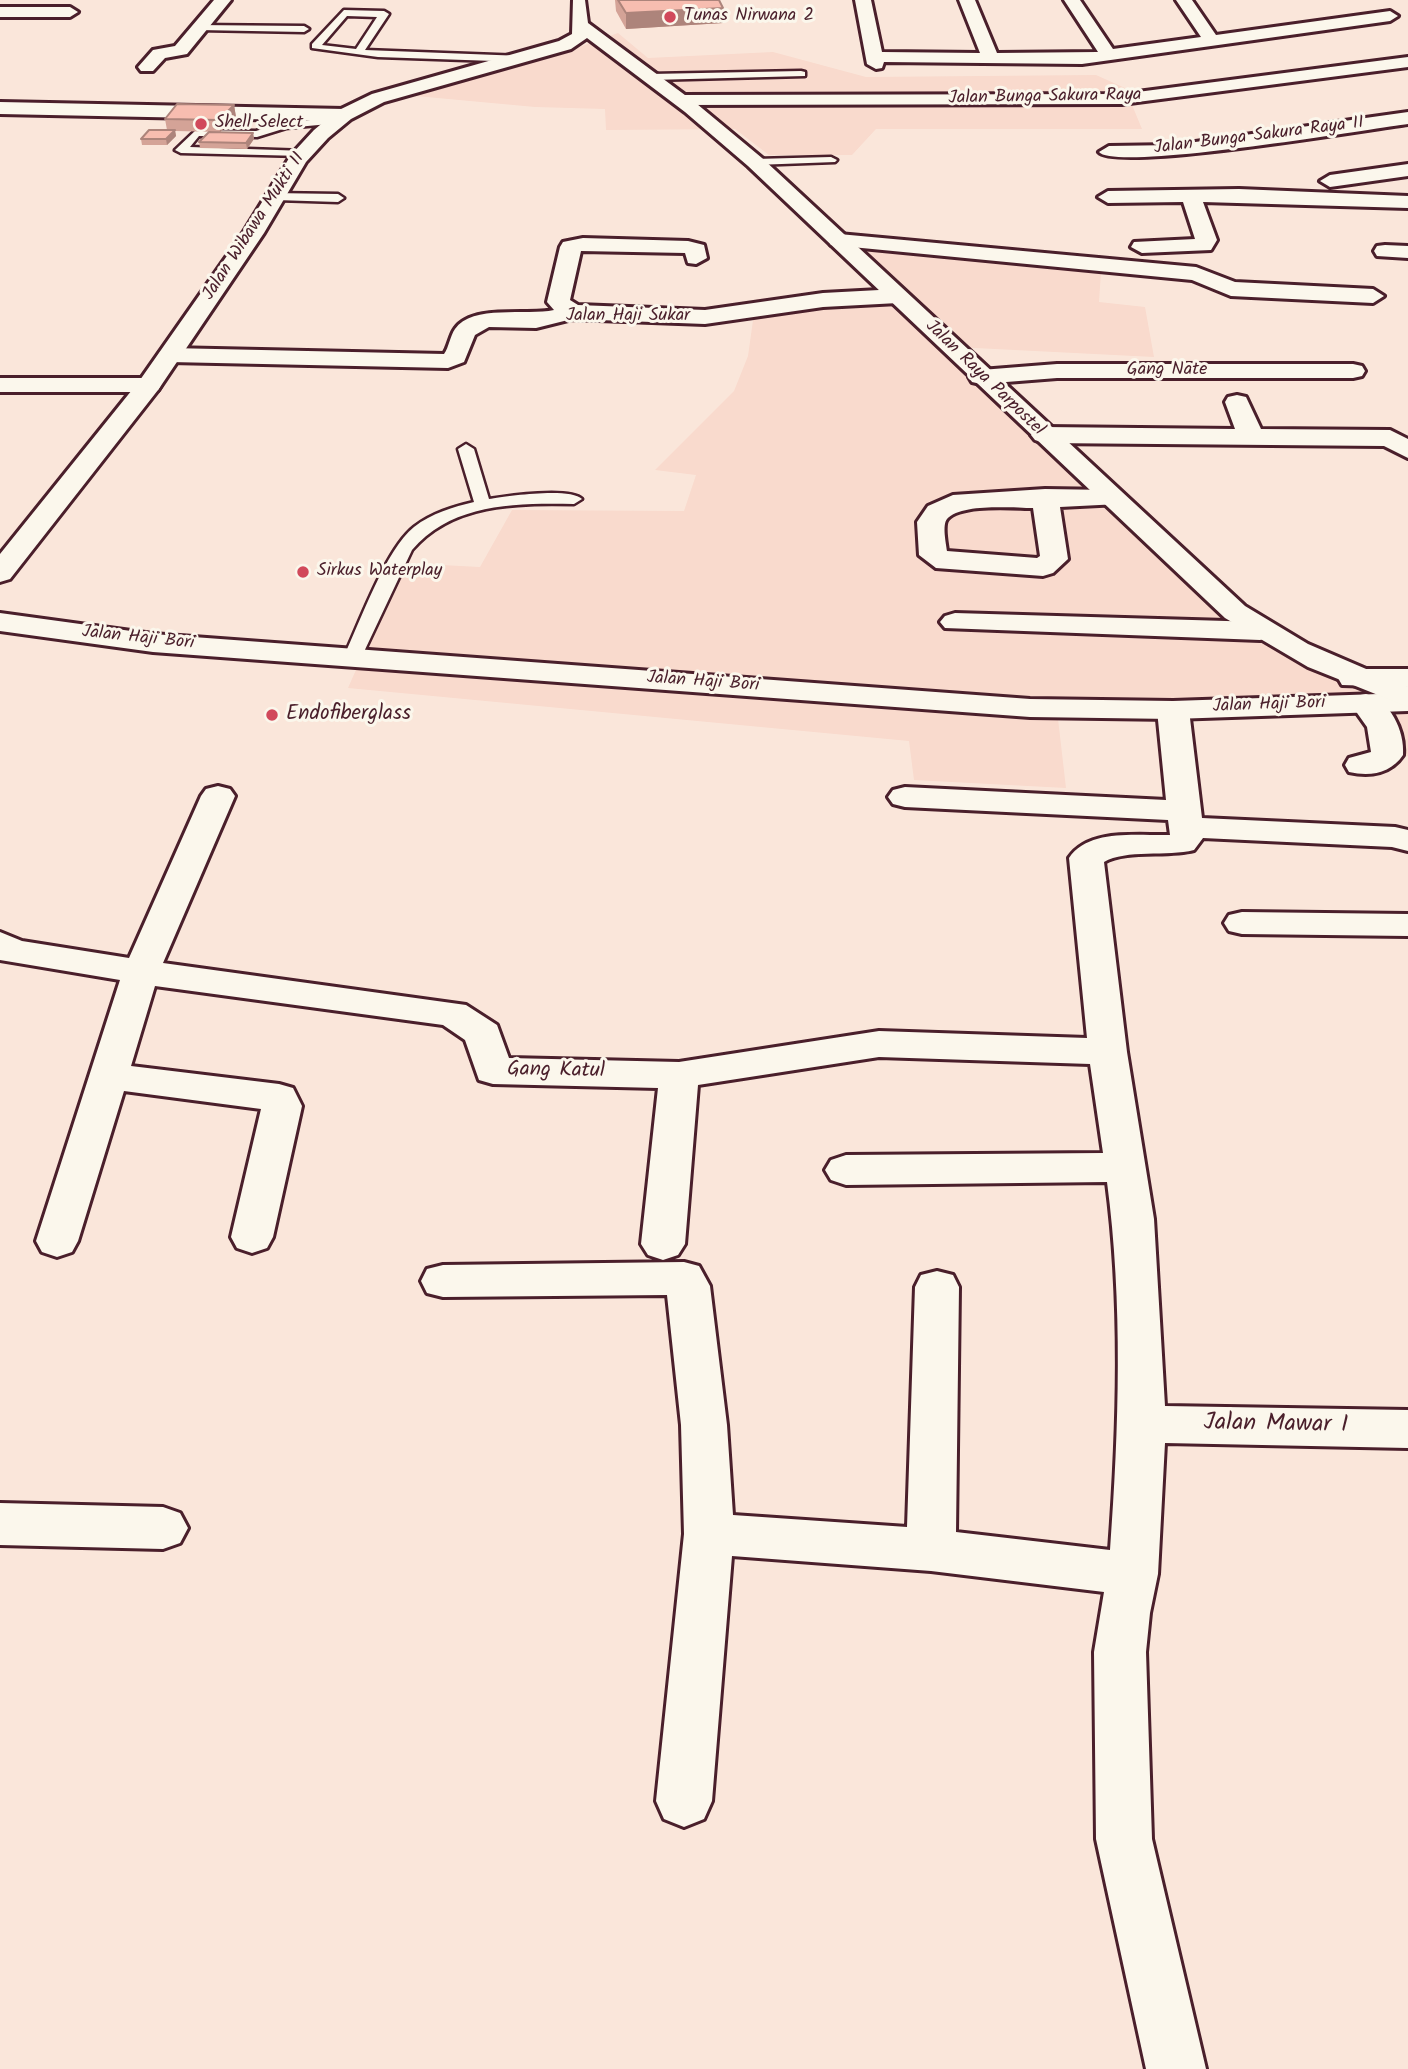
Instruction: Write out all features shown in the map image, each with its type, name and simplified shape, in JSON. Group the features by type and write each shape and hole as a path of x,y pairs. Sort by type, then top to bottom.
{"street":[{"path":"147,67 159,54 179,51 223,0"},
{"path":"580,0 578,8 581,26"},
{"path":"863,0 876,60 1109,56 1390,16"},
{"path":"967,0 991,59"},
{"path":"1072,0 1109,56"},
{"path":"1184,0 1212,41"},
{"path":"1300,9 1315,27 1405,66"},
{"path":"0,12 70,12"},
{"name":"Jalan Wibawa Mukti II","path":"0,573 149,385 302,153 340,118 398,91 523,59 565,45 580,36 581,26"},
{"name":"Jalan Raya Parpostel","path":"581,26 686,104 755,162 1110,498 1235,612 1260,631 1360,690"},
{"name":"Jalan Bunga Sakura Raya","path":"686,104 1134,107 1405,66"},
{"path":"155,110 175,93"},
{"path":"0,108 155,110 340,118"},
{"name":"Jalan Bunga Sakura Raya II","path":"1109,152 1174,151 1408,118"},
{"path":"1239,195 1408,170"},
{"path":"1108,197 1239,195 1408,202"},
{"path":"1112,247 1192,248 1203,245 1206,240 1191,197"},
{"path":"839,240 1196,274 1240,290 1373,296"},
{"path":"572,312 558,302 571,247 583,244 688,247 696,250 696,258"},
{"path":"1385,251 1408,252"},
{"name":"Jalan Haji Sukar","path":"170,355 447,361 456,357 465,331 474,324 498,319 536,321 572,312 705,317 822,300 898,296"},
{"name":"Gang Nate","path":"982,377 1058,371 1353,371"},
{"path":"0,385 149,385"},
{"path":"1237,402 1251,436"},
{"path":"1044,435 1390,438 1408,450"},
{"path":"1045,497 1110,498"},
{"name":"Jalan Haji Bori","path":"0,622 153,643 1030,708 1173,710 1360,690 1408,700"},
{"path":"955,622 1260,631"},
{"path":"1361,765 1378,763 1387,755 1389,740 1384,726 1360,690 1408,678"},
{"path":"1173,710 1187,836 1182,843 1106,846 1086,858 1108,1052 1133,1219 1143,1423 1133,1574 1124,1613 1120,1652 1124,1839 1176,2069"},
{"path":"57,1241 141,972 218,796"},
{"path":"905,797 1395,837 1408,841"},
{"path":"1242,923 1408,925"},
{"name":"Gang Katul","path":"0,943 11,951 141,972 453,1014 483,1034 493,1071 679,1075 879,1044 1108,1052"},
{"path":"663,1244 679,1075"},
{"path":"109,1076 279,1098 282,1106 252,1237"},
{"path":"846,1170 1125,1167"},
{"path":"443,1281 684,1278 688,1286 704,1425 709,1534 684,1801"},
{"path":"931,1550 937,1287"},
{"name":"Jalan Mawar I","path":"1143,1423 1408,1429"},
{"path":"0,1524 163,1528"},
{"path":"709,1534 931,1550 1133,1574"}],"lane":[{"path":"359,52 384,15 344,13 316,46 322,50 359,52 523,59"},
{"path":"199,27 304,29"},
{"path":"651,77 801,74"},
{"path":"302,153 181,150 196,133 257,134 285,125 340,118"},
{"path":"260,152 285,125"},
{"path":"228,151 243,134"},
{"path":"755,162 831,160"},
{"path":"276,196 338,198"},
{"path":"466,449 483,505"},
{"path":"353,656 413,535 436,519 483,505 537,499 574,499"}],"shaded area":[{"path":"618,33 648,58 773,52 866,77 1096,75 1125,88 1142,129 876,129 852,155 769,155 735,129 606,130 605,109 535,107 394,94 557,55"},
{"path":"845,239 948,241 1102,257 1099,302 1145,307 1154,357 955,347 1234,619 1335,674 1408,669 1408,756 1396,755 1356,702 1057,710 1066,788 914,780 909,741 348,688 403,563 480,567 512,510 684,511 696,475 655,470 734,391 748,356 756,299 904,293"}],"building":[{"path":"618,0 719,0 723,8 626,13"},
{"path":"177,104 234,105 219,120 165,119"},
{"path":"149,130 175,130 166,139 141,139"},
{"path":"209,132 253,133 246,143 199,142"}],"place":[{"name":"Tunas Nirwana 2","path":"670,17"},
{"name":"Shell Select","path":"201,124"},
{"name":"Sirkus Waterplay","path":"303,572"},
{"name":"Endofiberglass","path":"272,715"}]}
